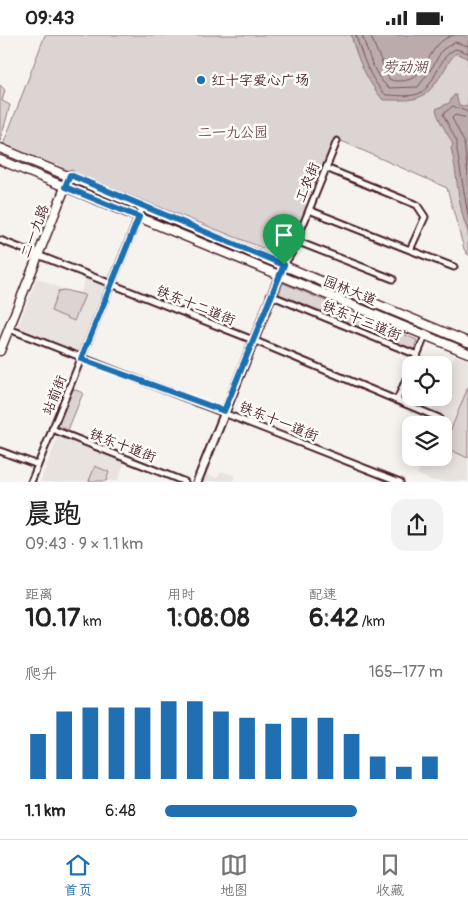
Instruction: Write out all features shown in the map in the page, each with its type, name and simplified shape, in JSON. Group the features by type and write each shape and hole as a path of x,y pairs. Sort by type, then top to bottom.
{"main road":[{"path":"0,148 70,175 468,341"},
{"name":"园林大道","path":"0,160 426,334 468,353"},
{"name":"二一九路","path":"0,351 70,175"}],"street":[{"name":"工农街","path":"197,481 270,295 275,273 284,265 296,241 337,141"},
{"path":"326,168 417,205 425,217 410,250"},
{"name":"站前街","path":"31,481 143,206"},
{"path":"309,210 454,267"},
{"name":"铁东十二道街","path":"0,240 253,339 434,416"},
{"path":"296,241 393,279"},
{"name":"铁东十三道街","path":"270,295 417,355"},
{"name":"铁东十一道街","path":"9,329 81,359 224,411 400,481"},
{"path":"417,355 426,334"},
{"path":"398,400 402,391"},
{"name":"铁东十道街","path":"52,429 185,481"},
{"path":"0,451 38,465"}],"shaded area":[{"path":"37,278 72,293 74,291 80,293 86,278 105,285 78,353 17,329"},
{"path":"455,355 468,360 468,481 432,481 417,474 420,466 452,466 452,416 440,416 431,412 434,406 452,406 452,362"},
{"path":"58,436 125,462 117,481 40,482"},
{"path":"221,471 235,476 233,481 202,481 205,473 217,478"}],"green space":[{"name":"二一九公园","path":"45,35 468,35 468,255 464,249 447,188 337,139 290,252 283,256 3,145"},
{"path":"0,85 5,90 2,101 10,105 0,142"},
{"path":"283,283 417,340 414,350 279,294"},
{"path":"64,290 85,295 74,321 51,311 58,291"},
{"path":"468,387 468,458 452,451 452,427"},
{"path":"73,389 83,393 68,430 58,426"},
{"path":"95,466 109,472 106,481 89,481"}],"water":[{"name":"劳动湖","path":"351,35 468,35 468,59 457,53 430,89 418,98 383,100 363,69"},
{"path":"454,95 456,95 459,105 468,107 468,232 460,201 451,148 453,145 439,119 436,109 449,103"}],"place":[{"name":"红十字爱心广场","path":"201,80"}],"route":[{"path":"70,175 284,265 270,295 224,411 180,396 81,359 139,217 65,187 70,175"}]}
